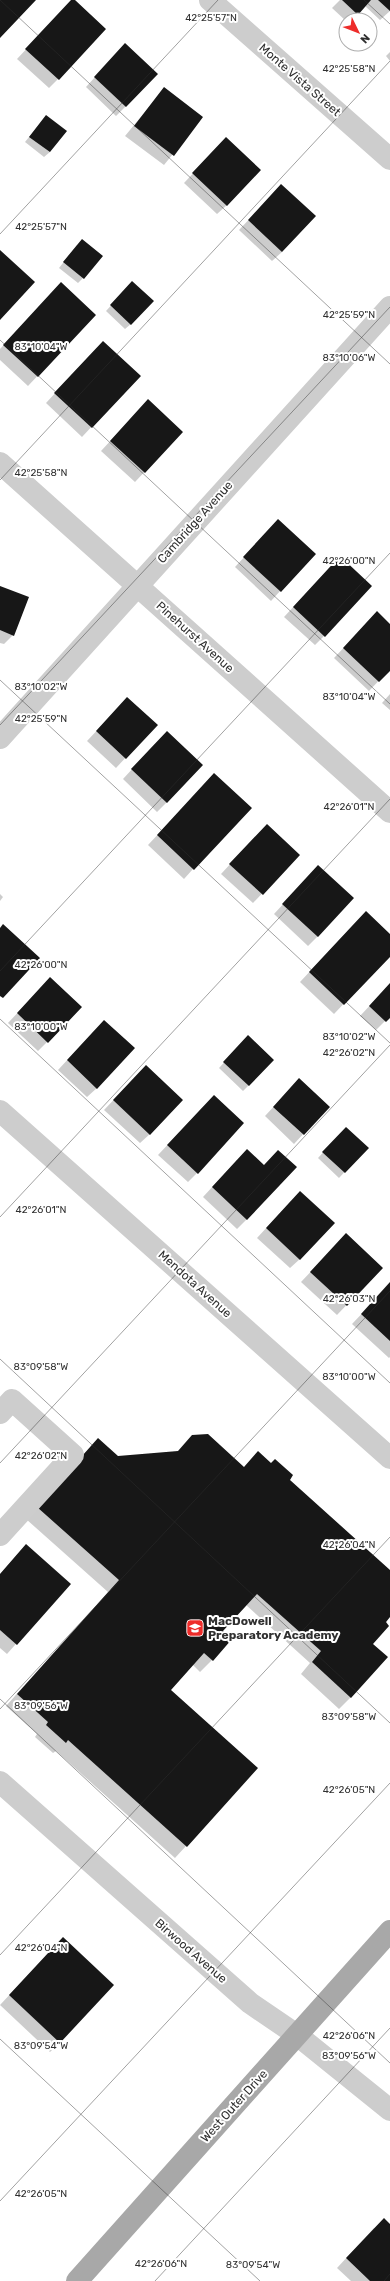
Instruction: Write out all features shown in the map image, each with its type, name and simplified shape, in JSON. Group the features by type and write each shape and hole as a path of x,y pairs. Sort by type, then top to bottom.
{"main road":[{"name":"West Outer Drive","path":"77,2281 390,1931"}],"street":[{"name":"Monte Vista Street","path":"210,0 390,159"},
{"name":"Cambridge Avenue","path":"0,738 390,306"},
{"name":"Pinehurst Avenue","path":"0,463 390,812"},
{"name":"Mendota Avenue","path":"0,1111 390,1458"},
{"path":"0,1413 12,1400 73,1455 0,1536"},
{"name":"Birwood Avenue","path":"0,1782 250,2003 297,2035 390,2110"}],"building":[{"path":"0,0 36,0 0,38"},
{"path":"71,0 75,0 106,29 59,80 25,49"},
{"path":"342,0 371,0 361,12 355,12"},
{"path":"378,0 390,0 390,11"},
{"path":"125,43 158,74 126,107 94,77"},
{"path":"164,87 203,117 174,156 134,126"},
{"path":"46,115 67,131 50,152 29,137"},
{"path":"226,137 261,170 227,206 192,173"},
{"path":"281,184 316,216 282,252 248,220"},
{"path":"82,239 103,256 84,279 63,262"},
{"path":"0,250 35,282 0,320"},
{"path":"132,281 154,301 131,325 110,305"},
{"path":"61,282 96,315 38,377 3,345"},
{"path":"103,341 141,376 92,428 54,393"},
{"path":"148,399 183,432 145,473 110,441"},
{"path":"278,519 316,554 281,592 243,557"},
{"path":"340,556 372,586 325,637 293,607"},
{"path":"0,586 29,597 14,636 0,630"},
{"path":"377,611 390,624 390,671 379,682 343,648"},
{"path":"127,697 158,725 126,759 96,731"},
{"path":"167,731 203,765 167,803 131,769"},
{"path":"214,773 252,808 194,870 157,835"},
{"path":"267,824 300,855 263,895 229,864"},
{"path":"318,865 354,898 318,937 282,904"},
{"path":"366,911 390,934 390,957 344,1005 309,972"},
{"path":"3,924 40,958 3,998 0,996 0,928"},
{"path":"50,977 82,1007 48,1043 17,1013"},
{"path":"390,983 390,1018 386,1022 369,1006"},
{"path":"104,1020 135,1048 97,1089 67,1060"},
{"path":"248,1035 274,1060 249,1086 223,1062"},
{"path":"146,1065 183,1100 150,1135 113,1100"},
{"path":"299,1078 330,1107 304,1135 273,1107"},
{"path":"214,1095 244,1123 198,1174 167,1145"},
{"path":"346,1127 369,1148 345,1173 322,1152"},
{"path":"247,1149 264,1165 278,1150 297,1167 247,1220 212,1187"},
{"path":"300,1191 335,1223 300,1260 266,1228"},
{"path":"346,1233 383,1268 347,1306 310,1272"},
{"path":"390,1282 390,1341 361,1314"},
{"path":"208,1434 244,1467 258,1451 271,1463 275,1459 293,1475 290,1480 390,1570 390,1617 386,1622 389,1626 373,1644 388,1657 351,1698 312,1662 321,1651 257,1594 223,1631 232,1639 213,1661 204,1653 171,1690 258,1768 187,1847 68,1740 66,1743 46,1725 48,1722 17,1694 119,1580 37,1507 98,1438 118,1456 178,1451 192,1435"},
{"path":"26,1544 71,1584 17,1645 0,1630 0,1574"},
{"path":"63,1937 114,1985 60,2043 9,1995"},
{"path":"384,2218 390,2224 390,2281 370,2281 346,2258"}],"place":[{"name":"MacDowell Preparatory Academy","path":"195,1628"}]}
